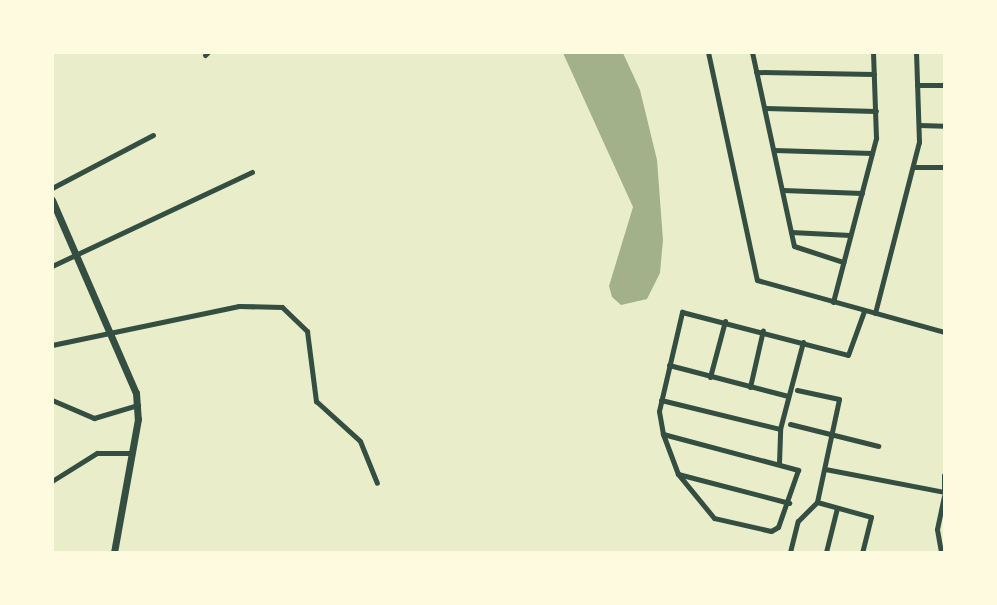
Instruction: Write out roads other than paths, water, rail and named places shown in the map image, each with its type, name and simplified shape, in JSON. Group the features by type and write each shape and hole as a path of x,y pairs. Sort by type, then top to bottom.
{"main road":[{"path":"52,200 111,329 138,405 114,552"}],"street":[{"path":"708,52 758,280 944,332"},
{"path":"752,52 791,232 798,248 843,262"},
{"path":"833,302 872,153 876,111 873,52"},
{"path":"875,313 913,167 919,125 916,52"},
{"path":"756,72 874,75"},
{"path":"917,85 944,85"},
{"path":"765,108 876,111"},
{"path":"919,125 944,126"},
{"path":"52,188 153,135"},
{"path":"774,150 872,153"},
{"path":"913,167 944,167"},
{"path":"52,266 79,256 146,217 252,172"},
{"path":"783,190 862,193"},
{"path":"791,232 850,235"},
{"path":"52,345 111,329 256,304 293,313 307,331 316,401 360,441 377,483"},
{"path":"663,433 779,463 800,474 789,503 771,531 714,517 678,474 663,433 661,400 682,312 763,330 848,355 864,311"},
{"path":"710,377 725,321"},
{"path":"750,387 763,330"},
{"path":"779,463 780,429 803,342"},
{"path":"669,366 788,396"},
{"path":"790,552 798,521 817,502 839,399 797,390"},
{"path":"52,400 94,418 138,405"},
{"path":"661,400 780,429"},
{"path":"790,424 878,446"},
{"path":"52,481 97,453 131,453"},
{"path":"825,469 944,493"},
{"path":"678,474 789,503"},
{"path":"941,552 937,529 944,493 944,475"},
{"path":"817,502 871,517 862,552"},
{"path":"826,552 837,508"}]}
